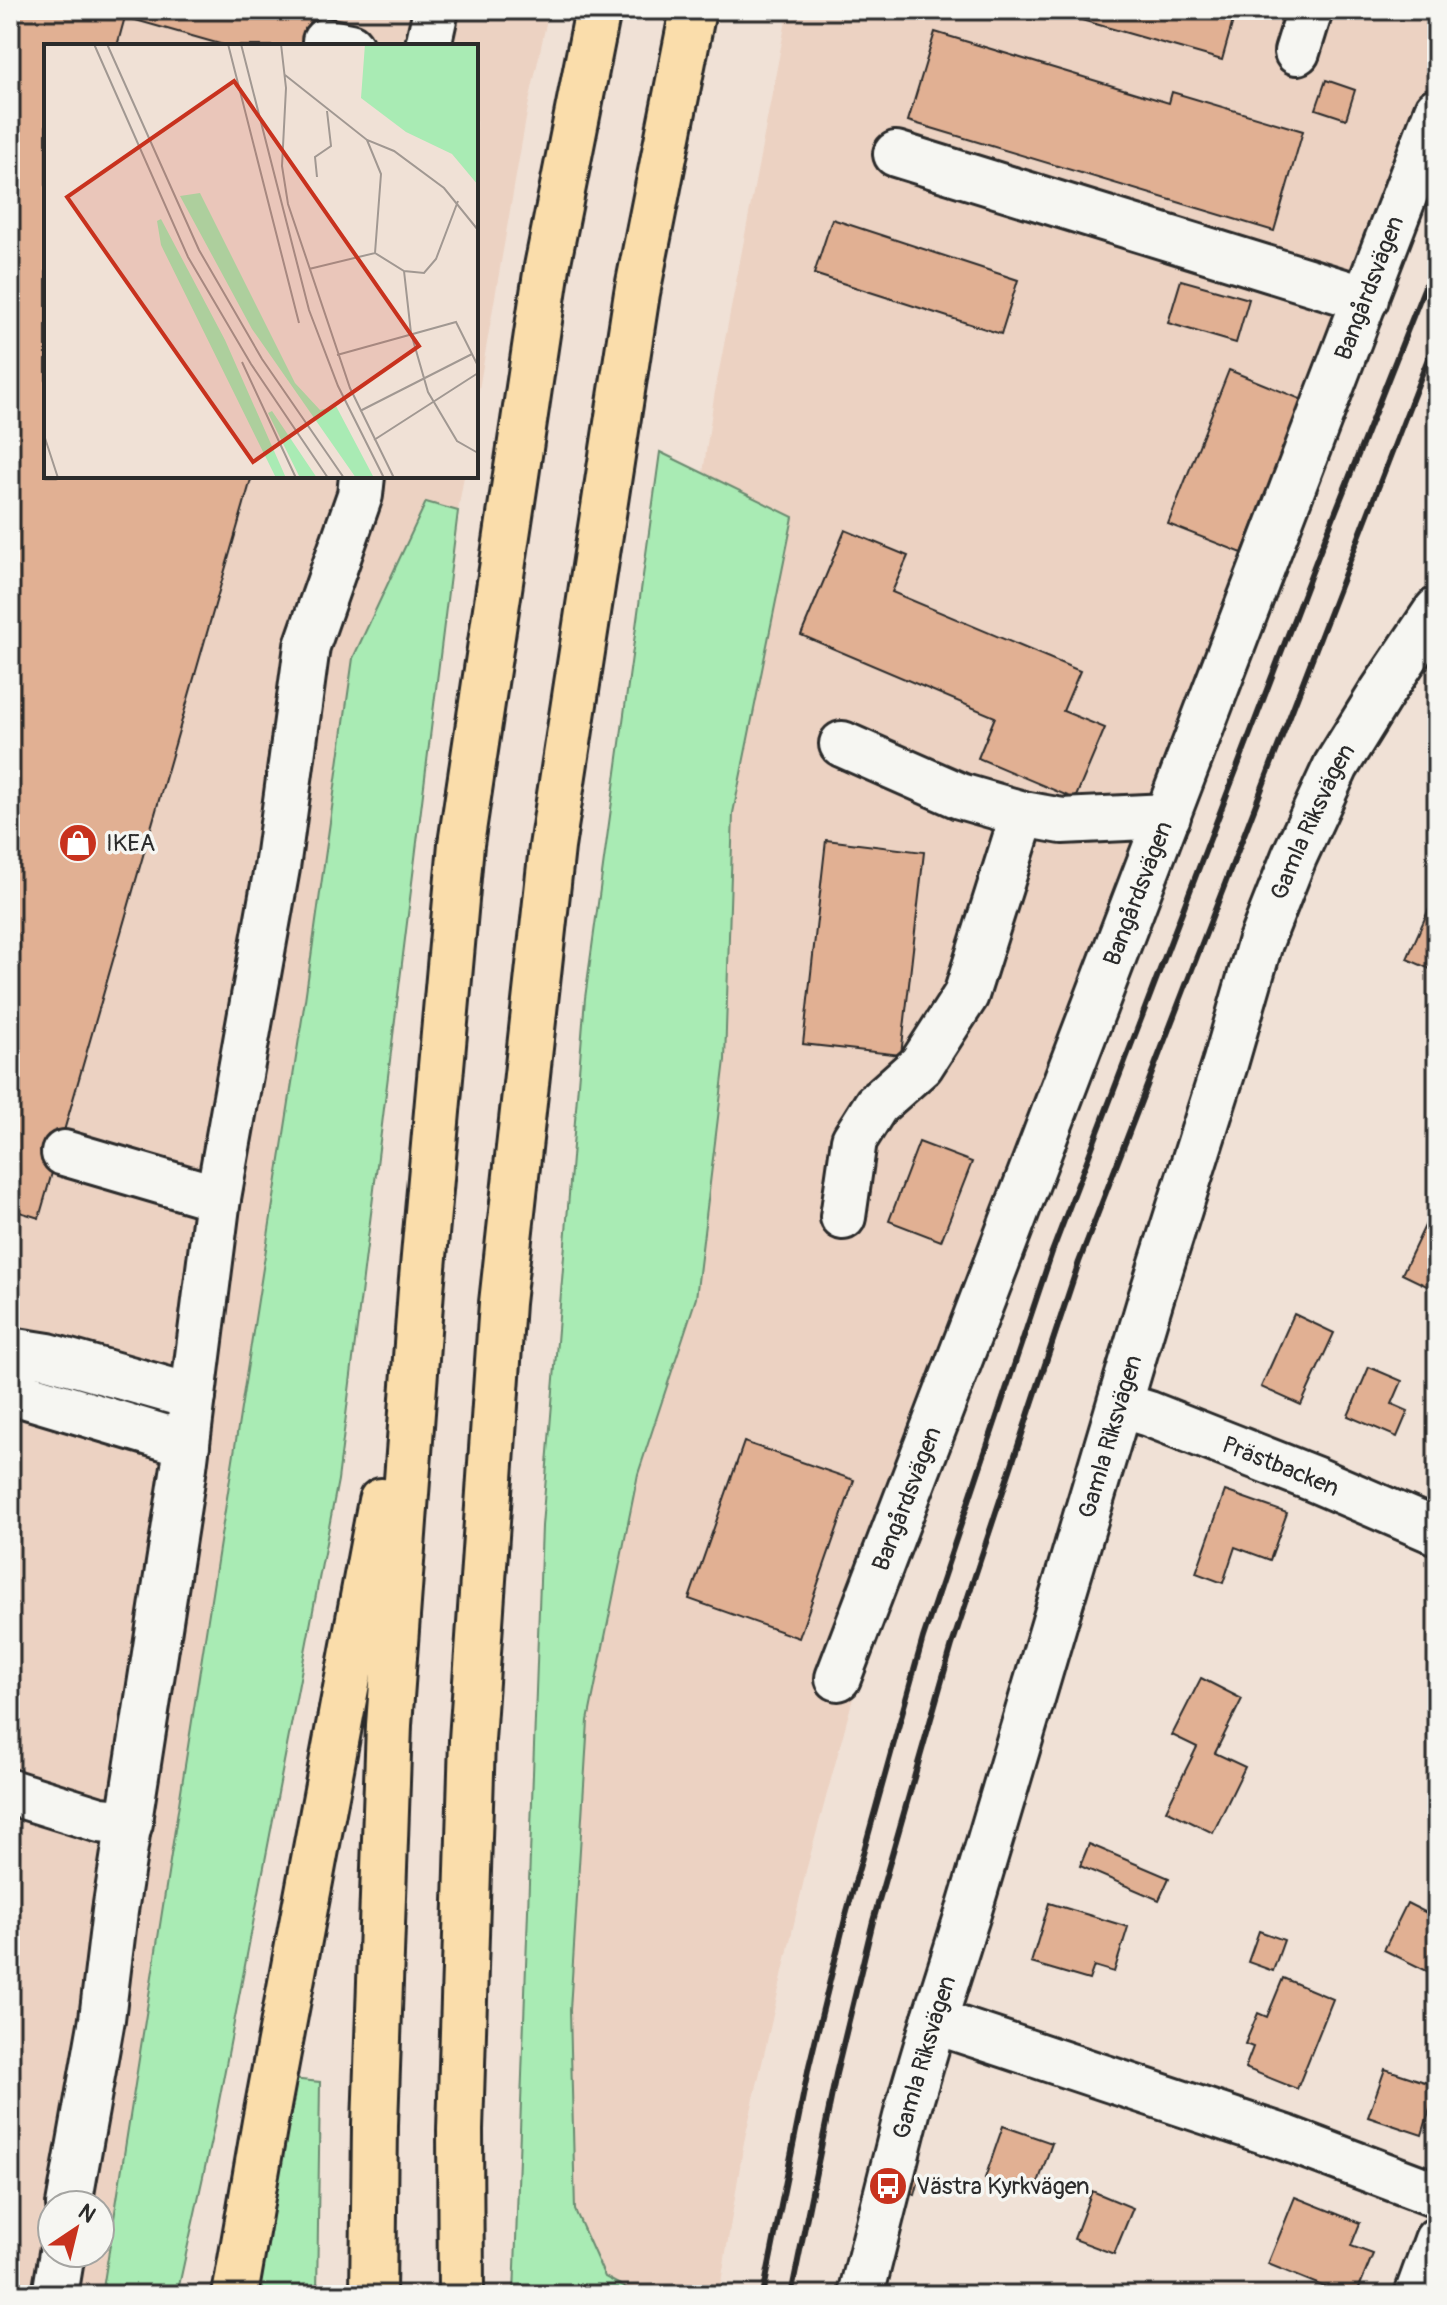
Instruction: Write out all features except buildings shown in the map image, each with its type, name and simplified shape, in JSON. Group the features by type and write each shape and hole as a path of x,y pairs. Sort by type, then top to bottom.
{"highway":[{"path":"373,2295 389,1725 421,1290 461,844 547,267 598,10"},
{"path":"461,2295 460,2130 472,1740 502,1303 552,847 637,293 693,10"},
{"path":"235,2295 421,1290"}],"street":[{"path":"428,44 436,10"},
{"path":"1297,52 1310,10"},
{"name":"Bangårdsvägen","path":"838,1678 1437,110"},
{"path":"896,154 1366,299"},
{"path":"72,2189 102,2019 115,1911 187,1444 218,1198 277,868 307,646 360,495 362,478"},
{"name":"Gamla Riksvägen","path":"861,2295 908,2109 1260,943 1294,857 1336,766 1437,610"},
{"path":"842,744 960,796 1023,814 1062,821 1168,816"},
{"path":"843,1217 854,1140 876,1105 921,1065 966,995 1023,814"},
{"path":"64,1153 218,1198"},
{"path":"10,1350 48,1356 193,1397"},
{"path":"10,1391 187,1444"},
{"name":"Prästbacken","path":"1120,1405 1314,1479 1437,1532"},
{"path":"10,1792 100,1820 130,1823"},
{"path":"934,2021 1286,2138 1437,2195"},
{"path":"1417,2295 1437,2240"},
{"path":"55,2295 59,2269"}],"shaded area":[{"path":"10,10 549,10 528,107 478,394 478,44 44,44 44,478 464,478 458,511 426,502 353,658 305,1000 116,2206 116,2189 36,2189 36,2269 106,2269 102,2295 10,2295"},
{"path":"788,10 1437,10 1437,69 875,1617 806,1871 744,2142 719,2295 639,2295 605,2277 575,2210 570,2010 588,1721 638,1474 696,1298 725,1060 733,813 793,517 703,473 714,397"}],"green space":[{"path":"660,452 793,517 733,813 725,1060 696,1298 638,1474 588,1721 570,2010 575,2210 605,2277 639,2295 514,2295 542,1526 585,998"},
{"path":"426,502 458,511 338,1480 215,2122 177,2295 102,2295 106,2269 116,2269 116,2206 305,1000 353,658"},
{"path":"291,2079 320,2082 317,2295 257,2295"}],"railway":[{"path":"763,2295 809,2066 846,1915 923,1638 1052,1252 1318,556 1437,256"},
{"path":"791,2295 836,2074 873,1921 952,1645 1079,1262 1437,335"}],"place":[{"name":"IKEA","path":"78,843"},
{"name":"Västra Kyrkvägen","path":"888,2186"}]}
